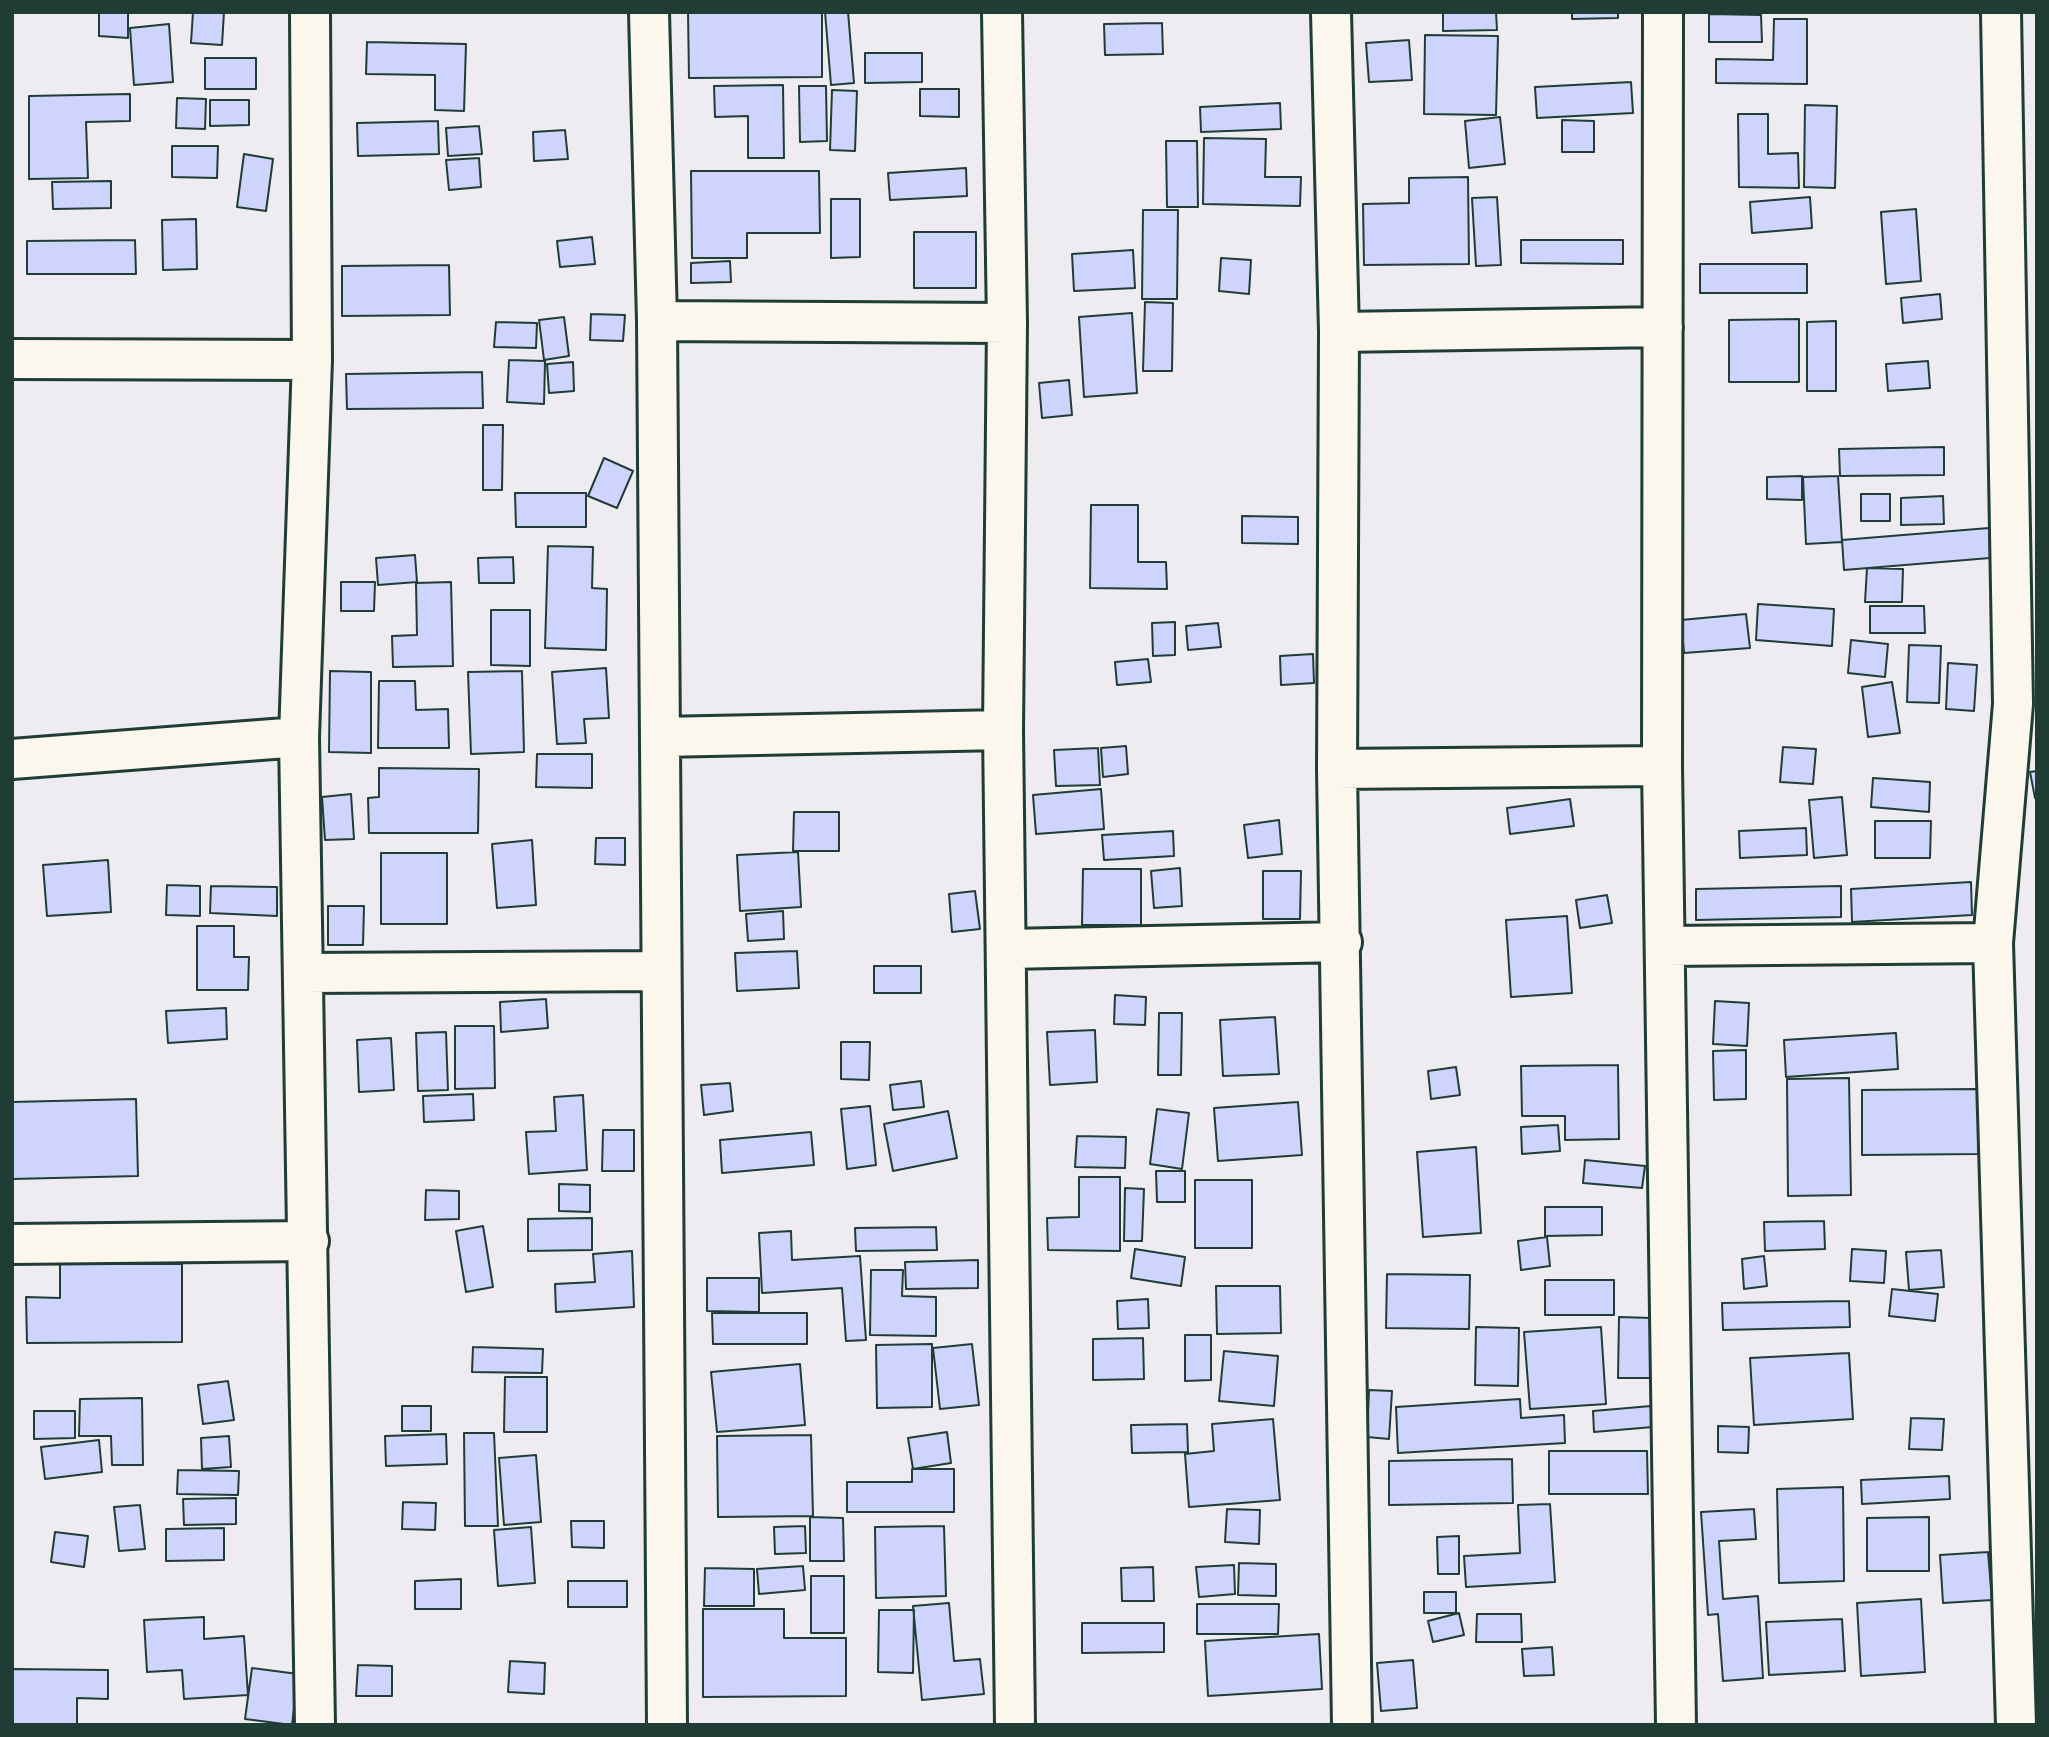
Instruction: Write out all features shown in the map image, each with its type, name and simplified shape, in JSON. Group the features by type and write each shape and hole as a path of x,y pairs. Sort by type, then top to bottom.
{"street":[{"path":"310,12 312,360 299,737 315,1725"},
{"path":"649,12 657,321 667,1725"},
{"path":"1002,12 1007,323 1003,730 1015,1725"},
{"path":"1331,12 1339,332 1337,769 1342,942 1352,1725"},
{"path":"1663,12 1662,766 1676,1725"},
{"path":"2001,12 2022,314 2025,704 1993,943 2016,1725"},
{"path":"657,321 1007,323"},
{"path":"1339,332 1663,327"},
{"path":"12,359 312,360"},
{"path":"660,737 1003,730"},
{"path":"12,759 299,737"},
{"path":"1337,769 1662,766"},
{"path":"1007,949 1342,942"},
{"path":"1666,946 1993,943"},
{"path":"304,973 660,971"},
{"path":"12,1244 309,1241"}],"building":[{"path":"99,12 128,13 128,38 99,36"},
{"path":"193,12 224,12 222,45 191,43"},
{"path":"688,12 822,12 822,77 689,78"},
{"path":"825,12 848,12 854,83 831,85"},
{"path":"1443,12 1496,12 1497,30 1443,31"},
{"path":"1572,12 1618,12 1618,18 1572,19"},
{"path":"1709,14 1761,15 1762,42 1709,42"},
{"path":"1774,19 1807,19 1807,84 1716,83 1716,59 1773,60"},
{"path":"1162,23 1163,54 1105,55 1104,24"},
{"path":"169,24 173,82 134,85 130,28"},
{"path":"1425,35 1498,36 1496,115 1424,114"},
{"path":"1409,40 1412,80 1369,82 1366,43"},
{"path":"367,42 466,44 464,111 435,110 435,75 366,74"},
{"path":"865,53 922,53 922,82 865,83"},
{"path":"205,58 256,58 256,89 205,89"},
{"path":"1631,82 1633,113 1537,118 1535,87"},
{"path":"783,85 784,158 748,158 748,116 715,117 714,86"},
{"path":"799,86 826,86 827,141 800,142"},
{"path":"920,89 959,89 959,117 920,116"},
{"path":"832,90 857,91 855,151 830,150"},
{"path":"130,94 130,121 86,122 88,178 29,179 29,96"},
{"path":"177,98 206,99 205,129 176,128"},
{"path":"210,100 249,100 249,125 210,126"},
{"path":"1280,103 1281,129 1201,132 1200,107"},
{"path":"1805,105 1837,106 1835,188 1804,187"},
{"path":"1738,114 1768,114 1768,154 1798,153 1799,188 1739,187"},
{"path":"1500,117 1505,164 1469,168 1465,121"},
{"path":"1562,120 1594,121 1594,152 1562,152"},
{"path":"438,121 439,154 358,156 357,123"},
{"path":"479,126 482,154 448,156 446,128"},
{"path":"565,130 568,159 534,161 533,132"},
{"path":"1204,138 1266,139 1265,177 1301,177 1300,206 1203,204"},
{"path":"1166,141 1197,141 1198,207 1167,207"},
{"path":"172,146 218,146 217,178 172,177"},
{"path":"244,154 273,159 266,211 237,207"},
{"path":"479,158 481,187 449,190 446,160"},
{"path":"966,168 967,196 890,200 888,173"},
{"path":"691,171 819,171 820,233 747,233 747,258 692,258"},
{"path":"1468,177 1469,264 1364,265 1363,204 1409,203 1409,178"},
{"path":"111,181 111,208 53,209 52,182"},
{"path":"1497,197 1501,265 1476,266 1472,198"},
{"path":"1810,197 1812,228 1752,233 1750,202"},
{"path":"831,199 860,199 860,257 831,258"},
{"path":"1916,209 1921,281 1886,284 1881,212"},
{"path":"1143,210 1178,210 1177,299 1142,299"},
{"path":"196,219 197,269 163,270 162,220"},
{"path":"914,232 976,232 976,288 914,288"},
{"path":"592,237 595,264 560,267 557,241"},
{"path":"135,240 136,274 27,274 27,241"},
{"path":"1521,240 1623,240 1623,264 1521,263"},
{"path":"1133,250 1135,288 1074,291 1072,254"},
{"path":"1221,258 1251,260 1249,294 1219,291"},
{"path":"730,261 731,282 691,283 691,263"},
{"path":"1700,264 1807,264 1807,293 1700,293"},
{"path":"449,265 450,315 342,316 342,266"},
{"path":"1940,294 1942,319 1903,323 1901,298"},
{"path":"1145,302 1173,303 1172,371 1143,371"},
{"path":"1132,313 1137,393 1084,397 1079,317"},
{"path":"591,314 625,315 623,341 590,340"},
{"path":"564,317 569,356 544,360 539,320"},
{"path":"1799,319 1799,382 1729,382 1729,320"},
{"path":"1836,321 1836,391 1807,391 1807,322"},
{"path":"496,322 537,323 536,348 494,347"},
{"path":"509,360 545,361 544,404 507,402"},
{"path":"1928,361 1930,388 1888,391 1886,364"},
{"path":"573,362 574,391 549,393 547,364"},
{"path":"482,372 483,408 347,409 346,374"},
{"path":"1069,380 1072,415 1042,418 1039,383"},
{"path":"483,425 503,425 502,490 483,490"},
{"path":"1944,447 1944,475 1840,476 1839,449"},
{"path":"604,458 633,471 617,508 588,496"},
{"path":"1802,476 1802,500 1767,499 1767,477"},
{"path":"1838,476 1842,542 1806,544 1803,477"},
{"path":"515,493 586,493 586,527 516,527"},
{"path":"1861,494 1890,494 1890,521 1861,521"},
{"path":"1943,496 1944,524 1901,525 1901,498"},
{"path":"1091,505 1138,505 1138,562 1166,562 1167,589 1090,588"},
{"path":"1242,516 1298,517 1298,544 1242,543"},
{"path":"1989,528 1990,558 1844,570 1842,540"},
{"path":"548,546 593,547 592,588 607,589 606,650 545,648"},
{"path":"415,555 417,582 378,585 376,558"},
{"path":"513,557 514,583 479,583 478,558"},
{"path":"1867,568 1903,569 1902,602 1865,602"},
{"path":"341,582 375,582 374,611 341,611"},
{"path":"451,582 453,666 393,667 392,636 417,635 416,583"},
{"path":"1758,604 1834,609 1832,646 1756,640"},
{"path":"1870,606 1924,606 1925,633 1870,633"},
{"path":"491,610 530,610 530,666 491,665"},
{"path":"1746,614 1750,648 1684,653 1681,620"},
{"path":"1175,622 1175,655 1153,656 1152,623"},
{"path":"1218,623 1221,647 1188,650 1186,626"},
{"path":"1851,640 1888,644 1885,677 1848,673"},
{"path":"1909,645 1941,646 1939,703 1907,702"},
{"path":"1313,654 1314,683 1281,685 1280,656"},
{"path":"1148,659 1151,682 1117,685 1115,662"},
{"path":"1948,663 1977,665 1974,711 1946,709"},
{"path":"606,668 609,718 584,719 586,743 557,744 552,672"},
{"path":"330,671 371,672 371,753 329,752"},
{"path":"522,671 524,752 471,754 468,672"},
{"path":"379,681 415,681 416,710 448,709 449,748 378,748"},
{"path":"1892,682 1900,733 1868,737 1862,687"},
{"path":"1126,746 1128,774 1103,777 1101,748"},
{"path":"1783,747 1816,749 1813,784 1780,782"},
{"path":"1098,748 1100,785 1056,786 1054,750"},
{"path":"537,754 592,754 592,788 536,787"},
{"path":"379,768 479,769 478,833 369,833 368,798 379,797"},
{"path":"2037,771 2037,797 2035,798 2030,772"},
{"path":"1873,778 1930,782 1929,812 1871,807"},
{"path":"1101,789 1104,829 1036,834 1033,795"},
{"path":"351,794 354,839 325,840 322,797"},
{"path":"1842,797 1847,855 1814,858 1809,800"},
{"path":"1570,799 1574,826 1510,834 1507,808"},
{"path":"794,812 839,812 839,851 793,851"},
{"path":"1279,820 1282,854 1248,858 1244,825"},
{"path":"1875,821 1931,821 1930,858 1875,858"},
{"path":"1806,828 1807,855 1740,858 1739,831"},
{"path":"1173,831 1174,856 1104,860 1102,835"},
{"path":"596,838 625,838 625,865 595,864"},
{"path":"532,840 536,905 497,908 492,844"},
{"path":"798,852 801,907 740,911 737,855"},
{"path":"381,853 447,853 447,924 381,924"},
{"path":"108,860 111,912 47,916 43,865"},
{"path":"1180,868 1182,906 1154,908 1151,871"},
{"path":"1083,869 1141,869 1141,925 1082,925"},
{"path":"1263,871 1301,871 1300,919 1263,919"},
{"path":"1971,882 1972,915 1852,922 1851,889"},
{"path":"167,885 200,886 200,916 166,915"},
{"path":"211,886 277,887 277,916 210,913"},
{"path":"1841,886 1841,917 1696,920 1696,889"},
{"path":"975,891 980,929 952,932 949,894"},
{"path":"1607,895 1612,923 1580,928 1576,900"},
{"path":"328,906 364,906 363,945 328,945"},
{"path":"783,911 784,939 748,941 746,914"},
{"path":"1567,916 1572,993 1511,997 1506,920"},
{"path":"197,926 234,926 234,957 249,957 248,990 197,990"},
{"path":"797,951 799,988 737,991 735,953"},
{"path":"874,966 921,966 921,993 874,993"},
{"path":"1115,995 1146,997 1145,1025 1114,1024"},
{"path":"546,999 548,1028 501,1032 500,1002"},
{"path":"1715,1001 1749,1003 1747,1046 1713,1044"},
{"path":"226,1008 227,1039 168,1043 166,1011"},
{"path":"1159,1013 1182,1013 1181,1075 1158,1075"},
{"path":"1275,1017 1279,1074 1223,1076 1220,1020"},
{"path":"455,1026 494,1026 495,1088 455,1089"},
{"path":"1095,1030 1097,1082 1050,1085 1047,1032"},
{"path":"446,1032 448,1090 418,1091 416,1033"},
{"path":"1896,1033 1898,1069 1786,1077 1784,1040"},
{"path":"391,1038 394,1090 359,1092 357,1040"},
{"path":"841,1042 870,1042 869,1080 841,1079"},
{"path":"1746,1050 1746,1099 1714,1100 1713,1051"},
{"path":"1618,1065 1619,1139 1565,1140 1565,1116 1522,1116 1521,1066"},
{"path":"1456,1067 1460,1095 1431,1099 1428,1071"},
{"path":"1849,1078 1851,1195 1788,1196 1787,1079"},
{"path":"921,1081 924,1107 893,1110 890,1085"},
{"path":"730,1083 733,1111 704,1115 701,1085"},
{"path":"1978,1089 1978,1154 1862,1155 1862,1090"},
{"path":"473,1094 474,1120 424,1122 423,1096"},
{"path":"583,1095 587,1170 529,1174 526,1132 556,1131 554,1097"},
{"path":"136,1099 138,1176 12,1179 12,1102"},
{"path":"1298,1102 1302,1155 1218,1161 1214,1108"},
{"path":"870,1106 876,1165 847,1169 841,1109"},
{"path":"1157,1109 1189,1113 1182,1169 1150,1164"},
{"path":"948,1111 957,1158 893,1171 884,1124"},
{"path":"1558,1125 1560,1151 1522,1154 1521,1127"},
{"path":"603,1130 634,1130 634,1171 602,1171"},
{"path":"811,1132 814,1165 722,1173 720,1140"},
{"path":"1077,1136 1126,1137 1125,1168 1075,1167"},
{"path":"1476,1147 1481,1233 1423,1237 1417,1152"},
{"path":"1585,1160 1645,1166 1642,1188 1583,1183"},
{"path":"1156,1171 1185,1171 1185,1202 1157,1202"},
{"path":"1079,1177 1120,1177 1120,1251 1048,1250 1047,1218 1079,1217"},
{"path":"1195,1180 1252,1180 1252,1248 1195,1248"},
{"path":"559,1184 590,1185 590,1212 559,1211"},
{"path":"1125,1188 1144,1189 1142,1241 1124,1241"},
{"path":"426,1190 459,1191 459,1219 425,1220"},
{"path":"1545,1207 1602,1207 1602,1235 1545,1236"},
{"path":"592,1218 592,1250 528,1251 528,1219"},
{"path":"1824,1221 1825,1249 1765,1251 1764,1222"},
{"path":"483,1226 493,1287 466,1292 456,1231"},
{"path":"936,1227 937,1250 856,1251 855,1228"},
{"path":"791,1231 792,1260 860,1256 866,1340 846,1341 842,1288 762,1293 759,1233"},
{"path":"1547,1237 1550,1266 1521,1270 1518,1241"},
{"path":"1135,1249 1185,1257 1181,1286 1131,1278"},
{"path":"1852,1249 1886,1251 1884,1283 1850,1281"},
{"path":"1941,1250 1944,1287 1909,1290 1906,1252"},
{"path":"632,1251 634,1307 556,1312 555,1284 595,1282 593,1254"},
{"path":"1764,1256 1767,1286 1744,1289 1742,1259"},
{"path":"978,1260 978,1288 906,1289 905,1262"},
{"path":"60,1264 182,1264 182,1342 27,1343 26,1297 60,1298"},
{"path":"871,1270 903,1270 902,1296 936,1297 936,1336 870,1335"},
{"path":"1387,1274 1470,1275 1469,1329 1386,1328"},
{"path":"707,1278 759,1278 759,1312 707,1311"},
{"path":"1545,1280 1614,1280 1614,1315 1545,1315"},
{"path":"1216,1286 1280,1286 1281,1333 1217,1334"},
{"path":"1892,1289 1938,1294 1935,1321 1889,1316"},
{"path":"1148,1299 1149,1328 1118,1329 1117,1301"},
{"path":"1849,1301 1850,1327 1723,1330 1722,1303"},
{"path":"712,1313 807,1313 807,1344 713,1344"},
{"path":"1619,1317 1652,1318 1651,1378 1618,1378"},
{"path":"1476,1327 1519,1328 1518,1386 1475,1385"},
{"path":"1601,1327 1606,1404 1530,1409 1524,1332"},
{"path":"1185,1335 1211,1335 1211,1380 1185,1381"},
{"path":"1143,1338 1144,1379 1093,1380 1093,1339"},
{"path":"932,1344 932,1407 877,1408 876,1345"},
{"path":"972,1344 979,1405 940,1409 933,1348"},
{"path":"473,1347 543,1349 542,1373 472,1372"},
{"path":"1224,1351 1278,1356 1274,1406 1219,1401"},
{"path":"1849,1353 1853,1419 1754,1425 1750,1358"},
{"path":"800,1364 805,1425 717,1432 711,1372"},
{"path":"505,1377 547,1377 547,1432 504,1432"},
{"path":"228,1381 234,1420 203,1424 198,1385"},
{"path":"1369,1390 1392,1391 1389,1439 1367,1437"},
{"path":"142,1398 143,1465 112,1465 111,1436 79,1436 80,1399"},
{"path":"1520,1399 1521,1418 1564,1415 1565,1443 1398,1453 1396,1407"},
{"path":"402,1406 431,1406 431,1431 402,1431"},
{"path":"1651,1406 1653,1427 1594,1432 1593,1411"},
{"path":"34,1411 75,1411 75,1438 34,1439"},
{"path":"1911,1418 1944,1419 1942,1450 1909,1449"},
{"path":"1273,1419 1280,1500 1189,1507 1185,1454 1214,1451 1212,1424"},
{"path":"1187,1424 1188,1452 1132,1453 1131,1425"},
{"path":"1718,1426 1749,1427 1748,1453 1718,1452"},
{"path":"947,1432 951,1463 913,1469 908,1438"},
{"path":"464,1433 494,1433 498,1526 465,1526"},
{"path":"446,1434 447,1464 386,1466 385,1436"},
{"path":"811,1435 813,1516 718,1517 717,1436"},
{"path":"229,1436 231,1467 202,1469 201,1438"},
{"path":"99,1440 102,1472 45,1479 41,1447"},
{"path":"1549,1451 1647,1451 1648,1494 1549,1494"},
{"path":"536,1455 541,1522 504,1525 499,1458"},
{"path":"1512,1459 1513,1503 1389,1505 1389,1461"},
{"path":"912,1469 954,1469 954,1512 847,1512 847,1482 912,1482"},
{"path":"178,1470 239,1471 238,1495 177,1494"},
{"path":"1949,1476 1950,1499 1862,1504 1861,1480"},
{"path":"1843,1487 1844,1581 1779,1583 1777,1489"},
{"path":"236,1498 236,1524 184,1525 183,1499"},
{"path":"403,1502 436,1503 435,1530 402,1529"},
{"path":"1550,1504 1555,1582 1466,1587 1464,1556 1520,1553 1518,1505"},
{"path":"140,1505 145,1549 119,1551 114,1507"},
{"path":"1227,1509 1260,1510 1259,1544 1225,1542"},
{"path":"1754,1509 1756,1539 1719,1541 1723,1599 1758,1596 1763,1678 1723,1681 1718,1614 1708,1615 1701,1512"},
{"path":"810,1517 843,1518 844,1561 810,1561"},
{"path":"1929,1517 1929,1571 1867,1571 1867,1518"},
{"path":"571,1521 604,1521 604,1548 572,1547"},
{"path":"805,1526 806,1553 775,1554 774,1527"},
{"path":"944,1526 946,1596 876,1598 875,1527"},
{"path":"531,1527 535,1583 498,1586 494,1530"},
{"path":"224,1528 224,1560 166,1561 166,1529"},
{"path":"55,1532 88,1536 84,1567 51,1562"},
{"path":"1459,1536 1459,1574 1438,1574 1437,1537"},
{"path":"1988,1552 1992,1600 1943,1603 1940,1555"},
{"path":"1239,1563 1276,1564 1276,1596 1238,1595"},
{"path":"1234,1565 1235,1594 1199,1597 1196,1567"},
{"path":"803,1566 805,1590 759,1594 757,1569"},
{"path":"1153,1567 1154,1601 1122,1601 1121,1568"},
{"path":"705,1568 754,1569 754,1606 704,1606"},
{"path":"811,1576 844,1576 844,1633 811,1633"},
{"path":"461,1579 461,1609 415,1609 415,1581"},
{"path":"568,1581 627,1581 627,1607 568,1607"},
{"path":"1424,1592 1456,1592 1456,1613 1424,1613"},
{"path":"1921,1599 1925,1672 1861,1676 1857,1603"},
{"path":"949,1603 954,1661 980,1659 984,1694 922,1700 913,1606"},
{"path":"1197,1604 1279,1604 1278,1634 1197,1634"},
{"path":"703,1609 784,1609 784,1638 846,1638 846,1696 703,1697"},
{"path":"879,1610 914,1610 913,1673 878,1672"},
{"path":"1459,1613 1464,1635 1433,1642 1428,1621"},
{"path":"1477,1614 1521,1614 1522,1642 1476,1642"},
{"path":"204,1617 204,1639 244,1636 248,1695 184,1699 182,1670 147,1672 144,1620"},
{"path":"1842,1619 1845,1671 1769,1675 1766,1622"},
{"path":"1082,1623 1164,1623 1164,1652 1082,1653"},
{"path":"1319,1634 1322,1689 1208,1696 1205,1641"},
{"path":"1552,1647 1554,1675 1524,1676 1522,1649"},
{"path":"1413,1660 1417,1708 1381,1711 1377,1663"},
{"path":"510,1661 545,1663 544,1694 508,1692"},
{"path":"358,1665 392,1666 392,1696 356,1696"},
{"path":"252,1668 298,1674 292,1725 245,1719"},
{"path":"12,1669 108,1670 108,1699 77,1698 77,1725 12,1725"}]}
